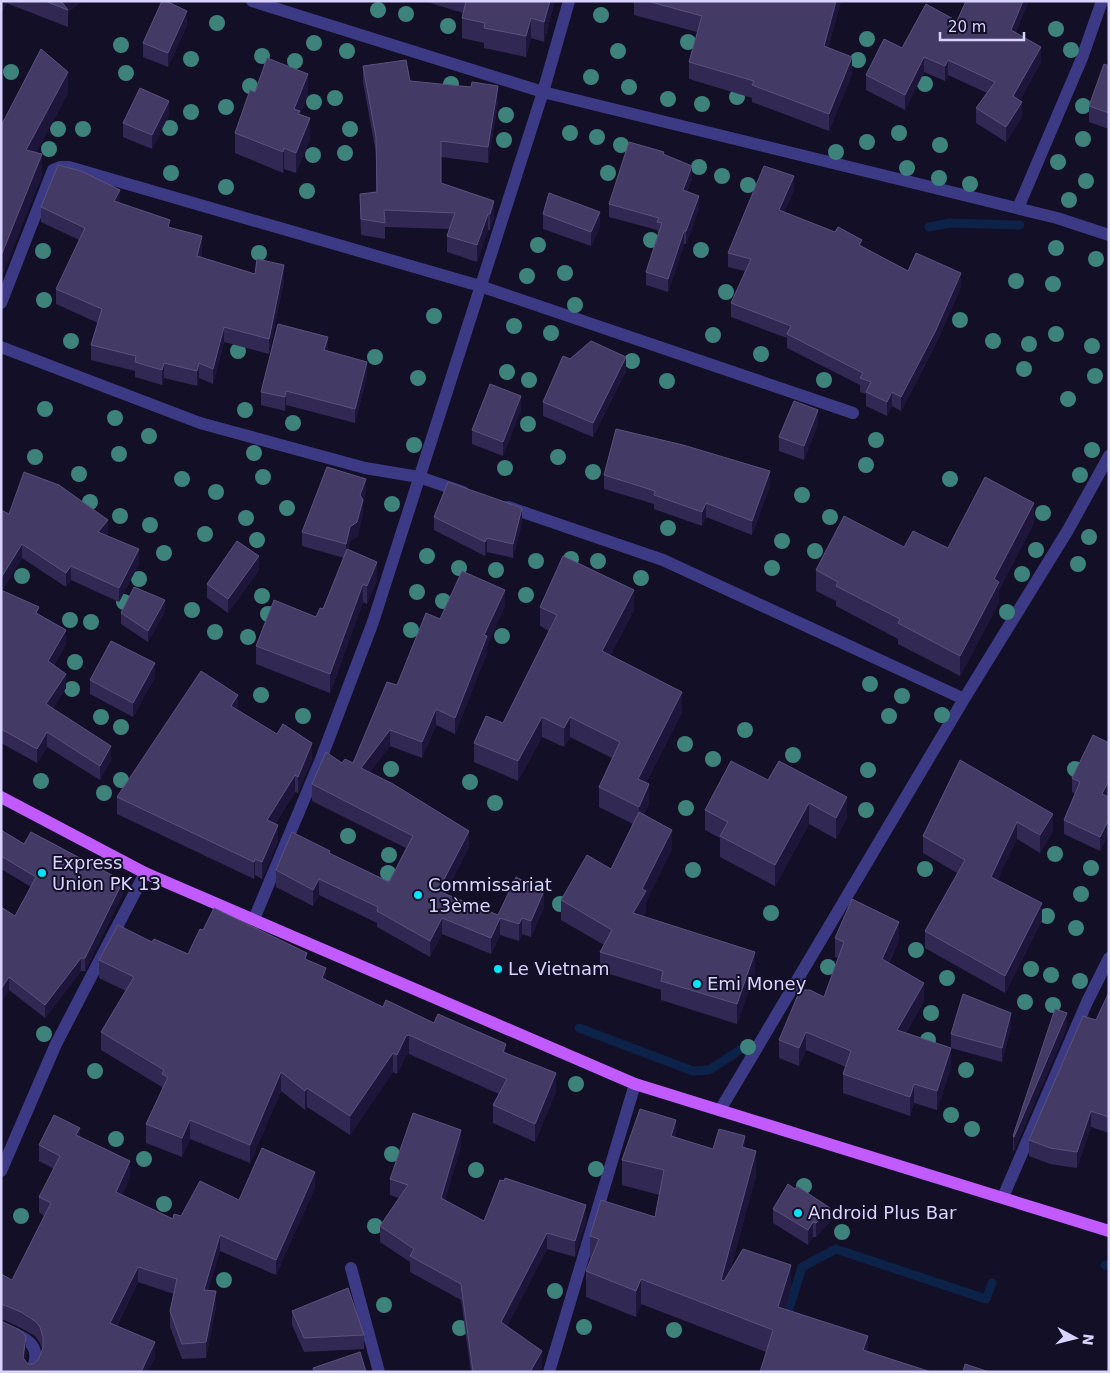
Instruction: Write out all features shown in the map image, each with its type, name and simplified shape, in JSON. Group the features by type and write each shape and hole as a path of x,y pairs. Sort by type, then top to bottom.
{"main road":[{"path":"1,797 145,873 635,1084 1109,1230"}],"street":[{"path":"252,1 543,92 1018,208 1057,218 1109,235"},
{"path":"254,919 321,759 370,631 543,92 569,1"},
{"path":"1018,208 1082,58 1102,1"},
{"path":"1,303 53,170 60,166 480,286 853,412"},
{"path":"1,347 200,423 365,468 418,477 475,496"},
{"path":"720,1110 964,699 1068,530 1109,456"},
{"path":"494,502 663,560 964,699"},
{"path":"1,1171 56,1044 145,873"},
{"path":"1004,1197 1087,1002 1109,958"},
{"path":"549,1372 635,1084"},
{"path":"351,1268 379,1372"},
{"path":"1,1328 28,1340 35,1349 36,1361 30,1372"}],"building":[{"path":"45,1 61,1 68,10"},
{"path":"162,1 187,11 168,53 143,43"},
{"path":"466,1 550,1 544,22 531,18 526,36 484,28 485,23 462,18"},
{"path":"647,1 836,1 824,46 852,57 829,114 752,85 754,81 689,62 702,16"},
{"path":"966,1 1023,1 1011,30 1041,47 1013,96 1022,102 1006,127 976,108 995,82 948,60 945,66 924,57 905,95 866,75 884,39 902,48 926,4 957,21"},
{"path":"41,49 68,72 26,150 42,154 1,256 1,126"},
{"path":"267,58 308,74 294,109 300,111 298,114 310,118 296,153 284,148 283,152 235,133 250,90 255,92"},
{"path":"406,60 410,81 471,87 472,82 498,86 488,147 441,141 441,183 494,201 477,245 447,236 455,213 384,210 385,223 361,219 360,194 377,192 376,137 363,66"},
{"path":"1104,64 1109,66 1109,113 1089,106"},
{"path":"140,88 169,101 152,135 123,123"},
{"path":"629,142 664,152 663,154 692,166 683,190 699,196 686,231 684,231 668,279 646,272 662,223 657,222 659,218 609,204"},
{"path":"58,165 81,171 120,190 114,201 170,220 168,227 202,236 197,256 255,274 257,259 284,265 269,339 224,327 213,369 199,363 197,371 164,363 162,370 135,362 136,356 91,345 102,309 56,289 85,228 41,207"},
{"path":"764,166 794,176 779,210 835,232 838,227 862,240 859,245 908,271 916,253 961,273 935,332 901,397 892,392 887,402 866,392 871,382 860,378 863,373 787,334 791,326 731,303 751,259 728,253"},
{"path":"549,193 600,212 591,232 543,214"},
{"path":"278,324 328,337 324,350 367,362 355,409 286,391 285,397 261,392"},
{"path":"591,341 626,357 593,423 543,402 563,356 570,359"},
{"path":"490,384 521,396 503,442 472,430"},
{"path":"794,401 818,410 804,446 779,437"},
{"path":"616,429 683,445 770,471 752,521 706,503 702,512 654,495 655,491 604,475"},
{"path":"327,467 366,479 360,495 363,500 357,522 350,527 346,544 302,532"},
{"path":"24,472 59,485 108,520 98,532 139,549 119,588 71,566 66,573 22,544 1,578 1,510 9,514"},
{"path":"985,477 1034,503 994,579 999,582 960,656 898,623 900,619 836,586 838,582 816,570 844,516 904,547 913,531 948,548"},
{"path":"448,482 522,508 513,544 487,538 485,542 434,517"},
{"path":"237,541 259,556 228,599 207,584"},
{"path":"347,549 377,562 367,586 363,584 330,674 256,646 274,600 316,617 320,608 323,609"},
{"path":"563,556 634,590 602,651 682,692 638,779 649,784 639,807 599,787 620,742 570,717 564,728 542,717 518,761 474,743 486,716 503,723 557,615 540,607"},
{"path":"462,571 505,590 484,635 487,636 455,718 436,709 422,742 390,730 361,768 393,784 469,831 438,891 498,915 516,877 544,891 531,921 522,918 519,924 500,918 491,938 442,918 430,941 377,911 378,907 319,879 313,890 276,870 292,832 330,851 329,853 389,882 413,836 312,784 326,752 342,763 345,759 353,763 387,682 397,685 426,613 440,619"},
{"path":"134,587 165,600 148,631 121,613"},
{"path":"1,590 39,607 36,613 66,630 48,661 66,674 46,704 111,746 100,766 47,732 37,749 1,729"},
{"path":"111,641 155,663 133,703 90,680"},
{"path":"201,671 238,695 231,706 277,734 283,724 312,743 298,777 295,775 267,820 278,825 262,862 255,859 254,862 117,797"},
{"path":"1093,735 1109,743 1109,780 1102,794 1109,797 1109,819 1100,837 1064,820 1080,782 1072,778"},
{"path":"960,760 1053,814 1040,835 1017,822 991,877 1042,903 1005,976 925,931 965,860 923,836"},
{"path":"731,761 768,780 779,761 847,797 836,818 809,803 775,865 720,836 728,822 705,810"},
{"path":"639,812 672,830 642,889 646,891 633,913 755,952 737,1004 661,981 663,971 600,952 612,930 561,900 587,855 611,869"},
{"path":"1,830 24,844 31,832 123,881 85,958 81,958 45,1005 9,977 1,989 1,907 15,916 36,877 1,856"},
{"path":"852,899 899,922 882,959 924,983 897,1030 951,1048 937,1091 914,1084 910,1097 843,1074 851,1051 806,1032 799,1048 779,1040 800,990 810,990 824,997 844,942 835,938"},
{"path":"214,908 307,953 305,959 326,968 322,978 383,1007 386,1000 434,1023 438,1014 506,1044 503,1052 556,1073 535,1124 493,1105 507,1079 409,1035 406,1036 397,1055 393,1053 350,1116 307,1088 305,1091 281,1072 250,1145 190,1120 182,1138 146,1124 168,1077 162,1074 164,1070 101,1032 134,977 99,960 118,925 152,942 154,939 188,954 200,929 203,930"},
{"path":"1109,992 1109,1117 1091,1111 1077,1152 1050,1148 1029,1140 1083,1016 1096,1020"},
{"path":"963,994 1011,1013 1002,1048 951,1034"},
{"path":"1055,1009 1067,1013 1014,1137 1013,1136"},
{"path":"640,1109 676,1120 671,1136 713,1149 719,1129 745,1136 742,1147 756,1151 721,1280 724,1281 743,1249 791,1265 778,1307 868,1336 863,1350 931,1372 760,1372 773,1330 641,1279 636,1291 586,1271 599,1239 590,1236 601,1200 655,1217 664,1170 622,1160"},
{"path":"413,1113 461,1130 441,1198 484,1221 500,1180 504,1181 505,1178 586,1205 575,1241 547,1233 501,1322 542,1351 530,1372 473,1372 461,1284 410,1256 414,1249 380,1226 408,1185 390,1179"},
{"path":"54,1115 80,1128 76,1135 130,1161 116,1192 173,1219 174,1214 181,1216 200,1181 239,1200 262,1148 315,1172 276,1260 220,1235 204,1290 216,1291 206,1342 182,1344 170,1311 177,1279 138,1267 110,1323 155,1342 141,1372 1,1372 1,1321 20,1330 26,1336 23,1358 28,1364 33,1364 38,1360 43,1348 43,1337 40,1327 35,1321 21,1312 1,1305 1,1274 12,1280 51,1203 39,1197 60,1156 39,1145"},
{"path":"788,1184 795,1189 797,1186 830,1208 816,1223 813,1222 808,1230 773,1209"},
{"path":"348,1288 364,1335 304,1338 292,1311"},
{"path":"360,1352 366,1372 314,1372 313,1368"},
{"path":"965,1364 989,1372 963,1372"}],"waterway":[{"path":"929,227 950,223 1020,225"},
{"path":"579,1028 693,1071 709,1070 740,1050"},
{"path":"785,1322 802,1267 836,1249 986,1299 992,1283"},
{"path":"1105,1265 1109,1266"}],"place":[{"name":"Express Union PK 13","path":"42,873"},
{"name":"Commissariat 13ème","path":"418,895"},
{"name":"Le Vietnam","path":"498,969"},
{"name":"Emi Money","path":"697,984"},
{"name":"Android Plus Bar","path":"798,1213"}]}
